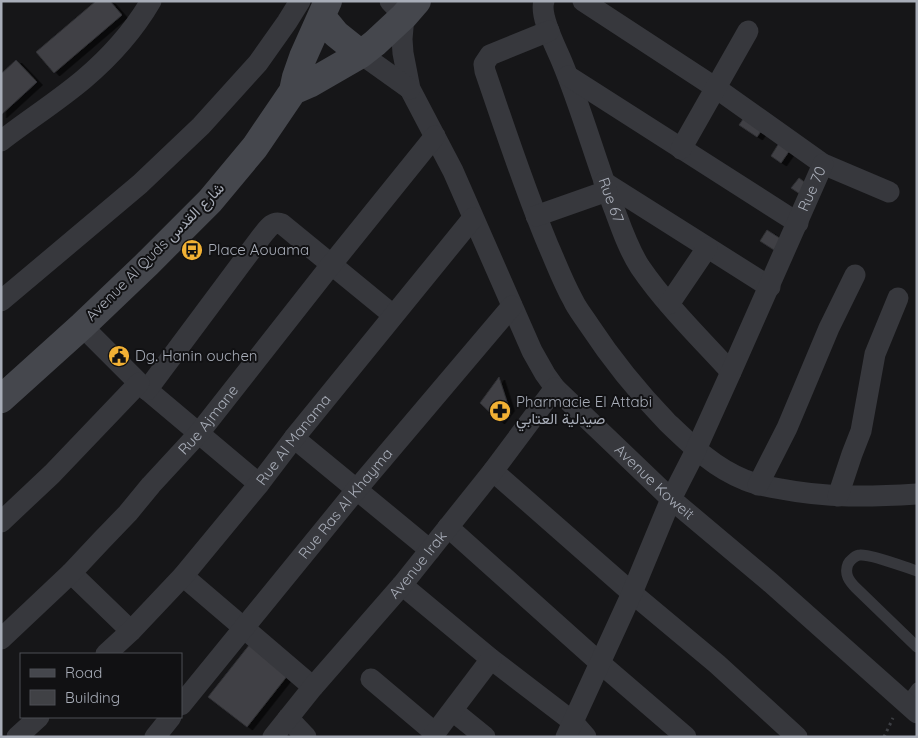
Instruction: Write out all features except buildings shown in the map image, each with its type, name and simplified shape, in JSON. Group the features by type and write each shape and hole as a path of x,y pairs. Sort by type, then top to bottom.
{"main road":[{"path":"293,91 310,84 361,54 375,43 404,6"},
{"path":"325,9 336,34 361,54"},
{"name":"Avenue Al Quds شارع القدس","path":"1,399 148,263 210,201 255,147 293,91 303,57 325,9"}],"street":[{"path":"1,141 95,69 119,44 151,1"},
{"path":"1,300 140,184 200,126 258,63 300,1"},
{"name":"Rue 67","path":"544,1 543,15 568,76 606,187 634,257 669,304 732,372"},
{"name":"Rue 70","path":"575,732 600,662 632,593 671,498 732,372 823,164 716,88 583,1"},
{"path":"404,6 403,53 410,89"},
{"path":"549,31 490,55 484,64 485,71 536,216 562,278 574,301 599,340 626,376 660,415 691,459 758,485 795,492 867,497 917,494"},
{"path":"681,149 748,31"},
{"path":"361,54 410,89"},
{"path":"568,76 798,223"},
{"name":"Avenue Koweit","path":"410,89 452,170 532,351 555,388 671,498 913,701"},
{"name":"Rue Ajmane","path":"1,638 71,573 128,513 199,433 435,136"},
{"path":"823,164 889,192"},
{"path":"536,216 606,187 770,287"},
{"name":"Rue Al Manama","path":"107,653 183,576 473,218"},
{"path":"1,522 143,387 261,236 274,223 282,224 393,315"},
{"path":"669,304 707,248"},
{"path":"758,485 787,428 829,328 855,275"},
{"path":"838,496 861,432 875,354 898,298"},
{"name":"Rue Ras Al Khayma","path":"182,704 357,489 512,306"},
{"path":"82,326 143,387 259,484"},
{"name":"Avenue Irak","path":"273,737 313,687 402,586 555,388"},
{"path":"294,438 430,550"},
{"path":"492,471 717,664 792,736"},
{"path":"448,528 686,737"},
{"path":"71,573 130,631"},
{"path":"183,576 313,687"},
{"path":"402,586 491,659 575,732"},
{"path":"371,679 434,735 491,659"},
{"path":"453,710 485,737"},
{"path":"19,736 38,718"},
{"path":"155,737 171,718"},
{"path":"288,718 306,737"}],"lane":[{"path":"917,571 871,556 858,555 849,561 847,566 848,579 917,647"}],"place":[{"name":"Place Aouama","path":"192,250"},
{"name":"Dg. Hanin ouchen","path":"119,356"},
{"name":"Pharmacie El Attabi صيدلية العتابي","path":"500,411"}]}
